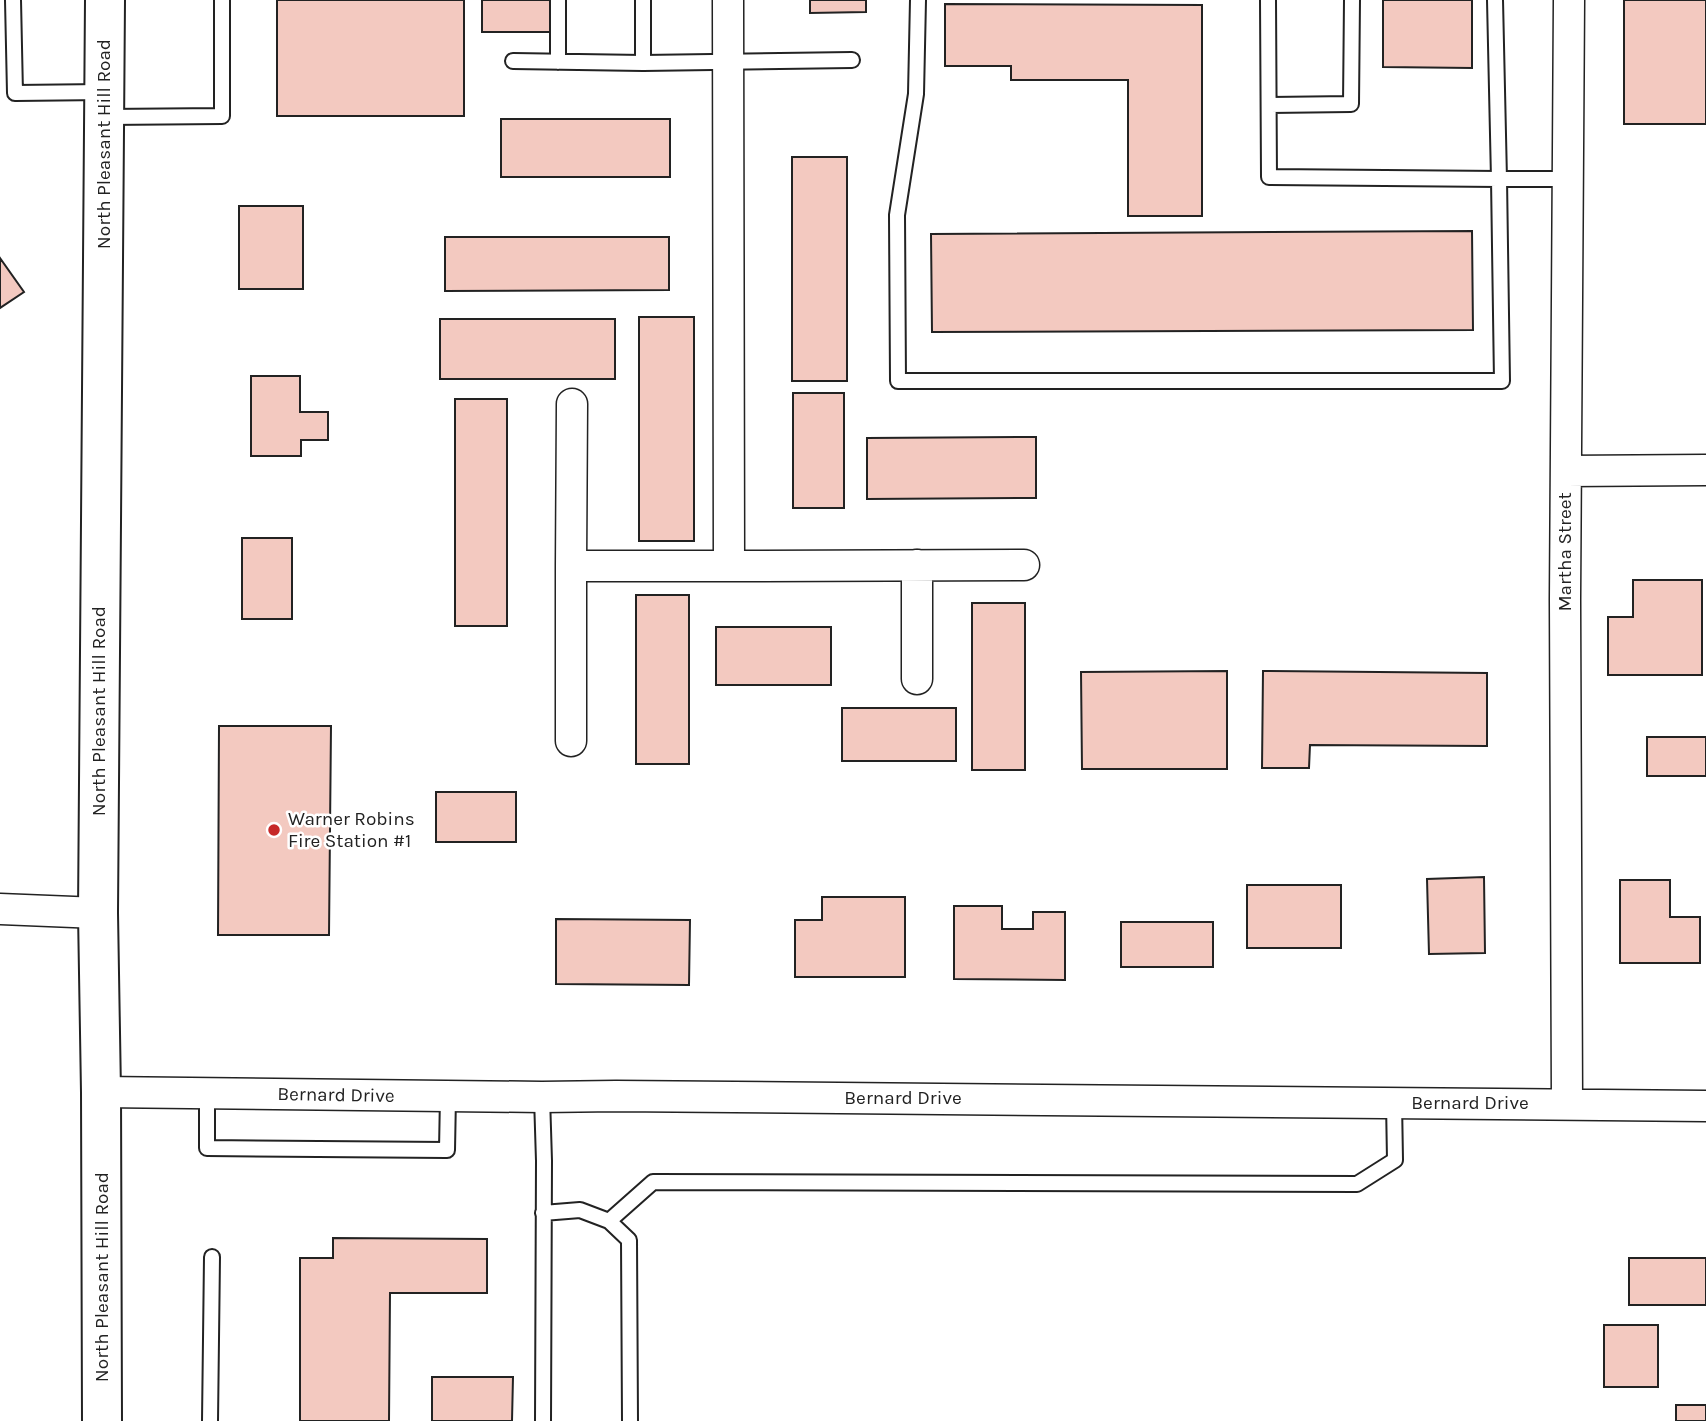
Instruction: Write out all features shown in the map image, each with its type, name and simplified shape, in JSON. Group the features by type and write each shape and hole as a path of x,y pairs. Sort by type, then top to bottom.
{"street":[{"name":"North Pleasant Hill Road","path":"102,1421 98,913 105,0"},
{"path":"728,0 729,566"},
{"name":"Martha Street","path":"1567,1103 1564,600 1569,0"},
{"path":"571,741 572,404"},
{"path":"1566,471 1706,470"},
{"path":"917,565 917,680"},
{"path":"570,566 1024,565"},
{"path":"0,909 98,913"},
{"name":"Bernard Drive","path":"101,1092 1706,1106"}],"lane":[{"path":"13,0 7,23 15,93 222,116 222,0"},
{"path":"558,0 558,62"},
{"path":"643,0 643,62"},
{"path":"918,0 916,94 897,215 898,381 1502,381 1496,0"},
{"path":"1268,0 1269,177 1568,179"},
{"path":"1269,105 1351,104 1352,0"},
{"path":"513,61 852,60"},
{"path":"207,1093 207,1148 447,1150 448,1096"},
{"path":"542,1097 543,1421"},
{"path":"609,1221 653,1182 1357,1184 1395,1160 1394,1102"},
{"path":"543,1213 580,1210 609,1221 629,1240 630,1421"},
{"path":"210,1421 212,1257"}],"building":[{"path":"277,0 464,0 464,116 277,116"},
{"path":"482,0 551,0 551,32 482,32"},
{"path":"810,0 866,0 866,12 810,13"},
{"path":"1383,0 1472,0 1472,68 1383,67"},
{"path":"1624,0 1706,0 1706,124 1624,124"},
{"path":"945,4 1202,5 1202,216 1128,216 1128,80 1011,80 1011,66 945,66"},
{"path":"501,119 670,119 670,177 501,177"},
{"path":"792,157 847,157 847,381 792,381"},
{"path":"239,206 303,206 303,289 239,289"},
{"path":"1472,231 1473,330 932,332 931,234"},
{"path":"445,237 669,237 669,290 445,291"},
{"path":"0,258 24,292 0,308"},
{"path":"639,317 694,317 694,541 639,541"},
{"path":"440,319 615,319 615,379 440,379"},
{"path":"251,376 300,376 300,412 328,412 328,440 301,440 301,456 251,456"},
{"path":"793,393 844,393 844,508 793,508"},
{"path":"455,399 507,399 507,626 455,626"},
{"path":"1036,437 1036,498 867,499 867,438"},
{"path":"242,538 292,538 292,619 242,619"},
{"path":"1633,580 1702,580 1702,675 1608,675 1608,617 1633,617"},
{"path":"636,595 689,595 689,764 636,764"},
{"path":"972,603 1025,603 1025,770 972,770"},
{"path":"716,627 831,627 831,685 716,685"},
{"path":"1227,671 1227,769 1082,769 1081,672"},
{"path":"1263,671 1487,673 1487,746 1310,745 1309,768 1262,768"},
{"path":"842,708 956,708 956,761 842,761"},
{"name":"Warner Robins Fire Station #1","path":"219,726 331,726 329,935 218,935"},
{"path":"1647,737 1706,737 1706,776 1647,776"},
{"path":"436,792 516,792 516,842 436,842"},
{"path":"1484,877 1485,953 1429,954 1427,879"},
{"path":"1620,880 1670,880 1670,917 1700,917 1700,963 1620,963"},
{"path":"1247,885 1341,885 1341,948 1247,948"},
{"path":"822,897 905,897 905,977 795,977 795,920 822,920"},
{"path":"954,906 1002,906 1002,929 1033,929 1033,912 1065,912 1065,980 954,979"},
{"path":"556,919 690,920 689,985 556,984"},
{"path":"1121,922 1213,922 1213,967 1121,967"},
{"path":"333,1238 487,1239 487,1293 390,1293 389,1421 300,1421 300,1258 333,1258"},
{"path":"1629,1258 1706,1258 1706,1305 1629,1305"},
{"path":"1604,1325 1658,1325 1658,1387 1604,1387"},
{"path":"432,1377 513,1377 512,1421 432,1421"},
{"path":"1676,1405 1706,1405 1706,1421 1676,1421"}],"place":[{"name":"Warner Robins Fire Station #1","path":"274,830"}]}
